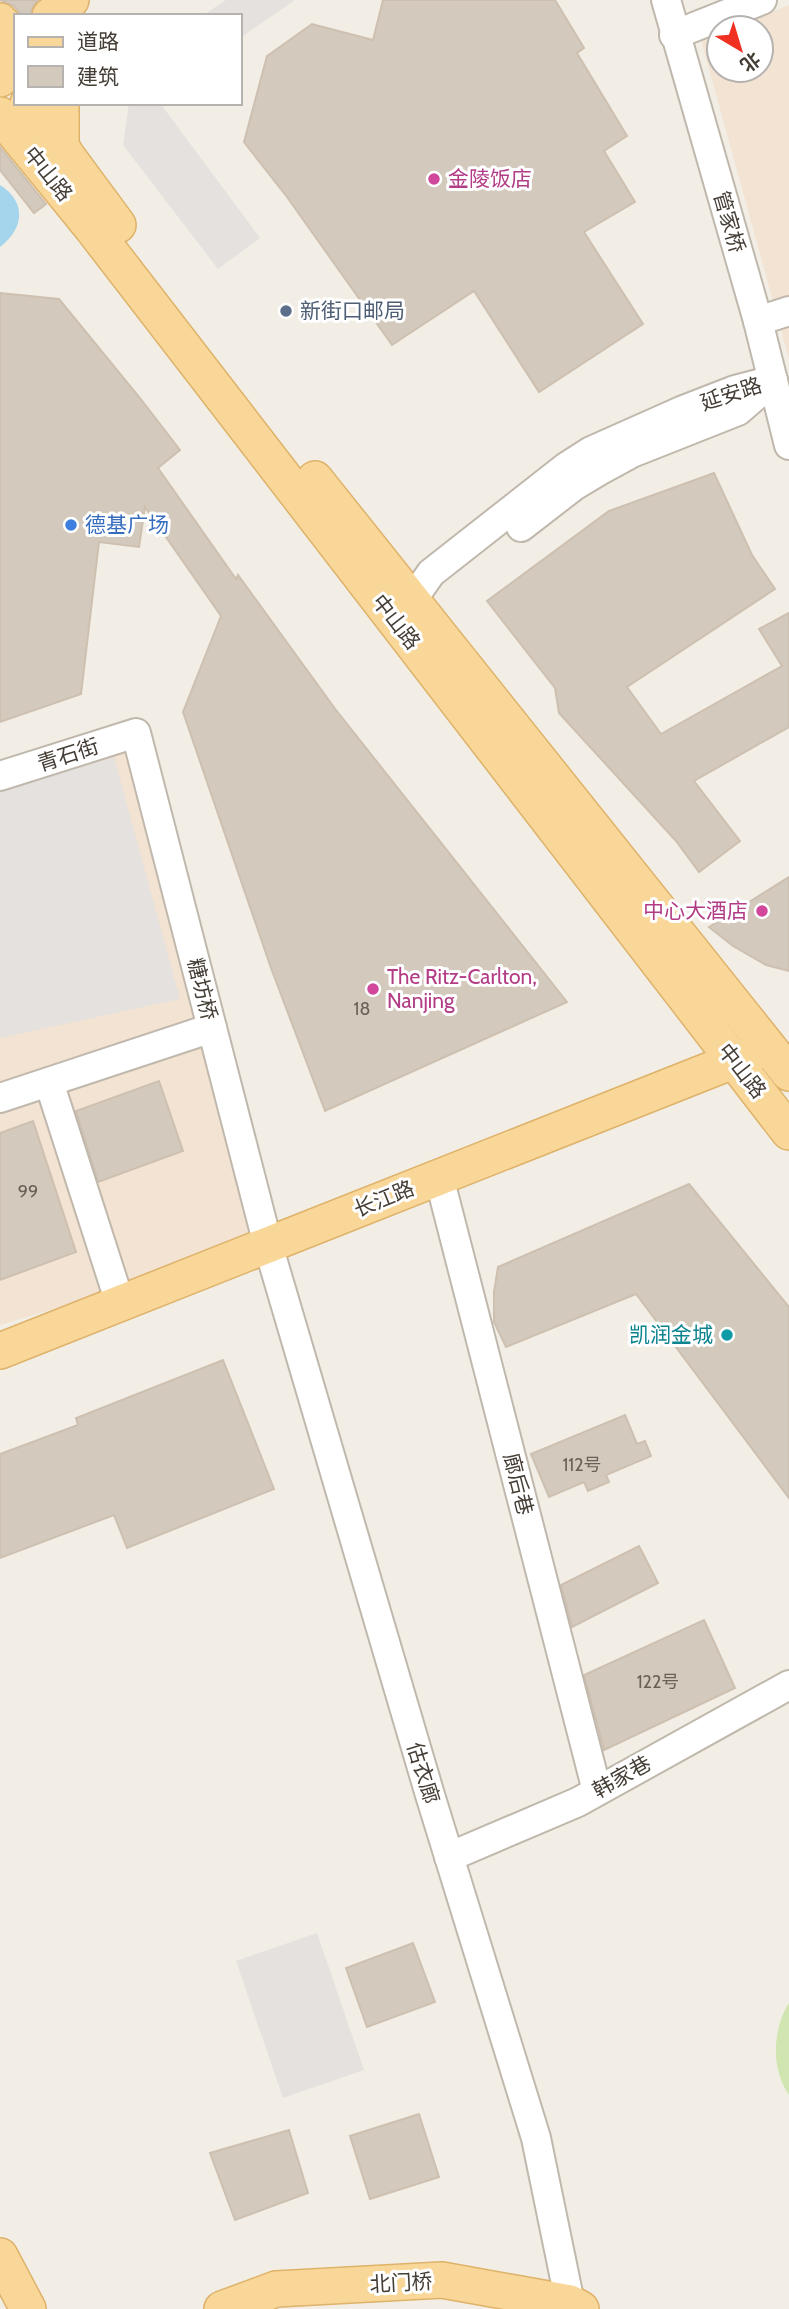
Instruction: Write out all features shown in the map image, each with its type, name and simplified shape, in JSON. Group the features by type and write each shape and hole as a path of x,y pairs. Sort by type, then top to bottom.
{"main road":[{"path":"0,7 18,0"},
{"path":"53,14 71,0"},
{"path":"0,21 14,41"},
{"path":"0,79 14,64"},
{"name":"中山路","path":"29,105 56,163 782,1053"},
{"path":"0,138 31,157 56,163 61,144 61,105"},
{"name":"中山路","path":"158,314 789,1131"},
{"name":"长江路","path":"0,1351 733,1060 782,1053"},
{"path":"0,2256 28,2309"},
{"name":"北门桥","path":"222,2309 276,2289 442,2280 575,2306"}],"street":[{"name":"管家桥","path":"666,0 758,321 789,445"},
{"path":"674,35 762,0"},
{"path":"0,115 56,163 158,314 789,1131"},
{"path":"758,321 789,311"},
{"name":"延安路","path":"412,600 442,589 574,486 632,453 738,411 773,380"},
{"name":"青石街","path":"0,776 136,733"},
{"name":"糖坊桥","path":"136,733 268,1245"},
{"path":"0,1098 212,1028"},
{"path":"50,1082 120,1303"},
{"name":"廊后巷","path":"439,1177 597,1791"},
{"name":"估衣廊","path":"268,1245 449,1857 536,2138 575,2306"},
{"name":"韩家巷","path":"449,1857 578,1801 789,1685"}],"shaded area":[{"path":"226,0 295,0 242,37 242,14 205,14"},
{"path":"789,5 789,359 713,84 775,84 775,14 767,14"},
{"path":"705,38 705,54 701,40"},
{"path":"129,105 161,105 260,238 218,269 123,145"},
{"path":"136,733 268,1245 0,1325 0,776"},
{"path":"114,757 180,999 0,1038 0,792"},
{"path":"317,1933 364,2070 283,2098 236,1961"}],"green space":[{"path":"789,2003 789,2095 779,2074 776,2049 779,2025"}],"water":[{"path":"0,185 15,199 19,216 14,232 0,247"}],"building":[{"path":"0,0 38,0 30,14 21,14 14,6"},
{"path":"383,0 555,0 584,48 577,53 627,136 604,151 635,202 584,232 643,324 539,392 474,291 392,345 287,197 244,142 267,56 312,24 373,40"},
{"path":"0,147 46,204 34,213 0,170"},
{"path":"0,293 59,299 140,398 180,450 158,468 236,579 238,575 336,710 567,1002 325,1111 271,968 183,712 221,616 145,507 139,547 99,542 81,694 0,722"},
{"path":"714,473 752,555 775,589 627,687 661,734 782,666 759,629 789,613 789,727 694,781 740,841 699,872 676,841 559,713 555,688 487,601 609,511"},
{"name":"中心大酒店","path":"789,877 789,971 766,965 733,946 709,927"},
{"path":"159,1081 183,1151 98,1182 76,1111"},
{"path":"33,1121 76,1252 0,1280 0,1133"},
{"name":"凯润金城","path":"689,1184 789,1307 789,1498 636,1294 506,1347 494,1322 494,1292 498,1267"},
{"path":"223,1360 274,1489 127,1548 114,1515 0,1558 0,1454 78,1425 76,1418"},
{"path":"625,1415 637,1444 645,1441 651,1456 606,1475 609,1482 588,1491 584,1482 549,1497 531,1454"},
{"path":"639,1546 658,1583 572,1627 561,1585"},
{"path":"704,1620 735,1688 604,1750 584,1675"},
{"path":"413,1943 435,2002 367,2027 346,1968"},
{"path":"419,2114 439,2177 370,2199 350,2136"},
{"path":"289,2130 308,2193 235,2220 210,2153"}],"place":[{"name":"金陵饭店","path":"434,179"},
{"name":"新街口邮局","path":"286,311"},
{"name":"德基广场","path":"71,525"},
{"name":"中心大酒店","path":"762,911"},
{"name":"The Ritz-Carlton, Nanjing","path":"373,989"},
{"name":"凯润金城","path":"727,1335"}]}
